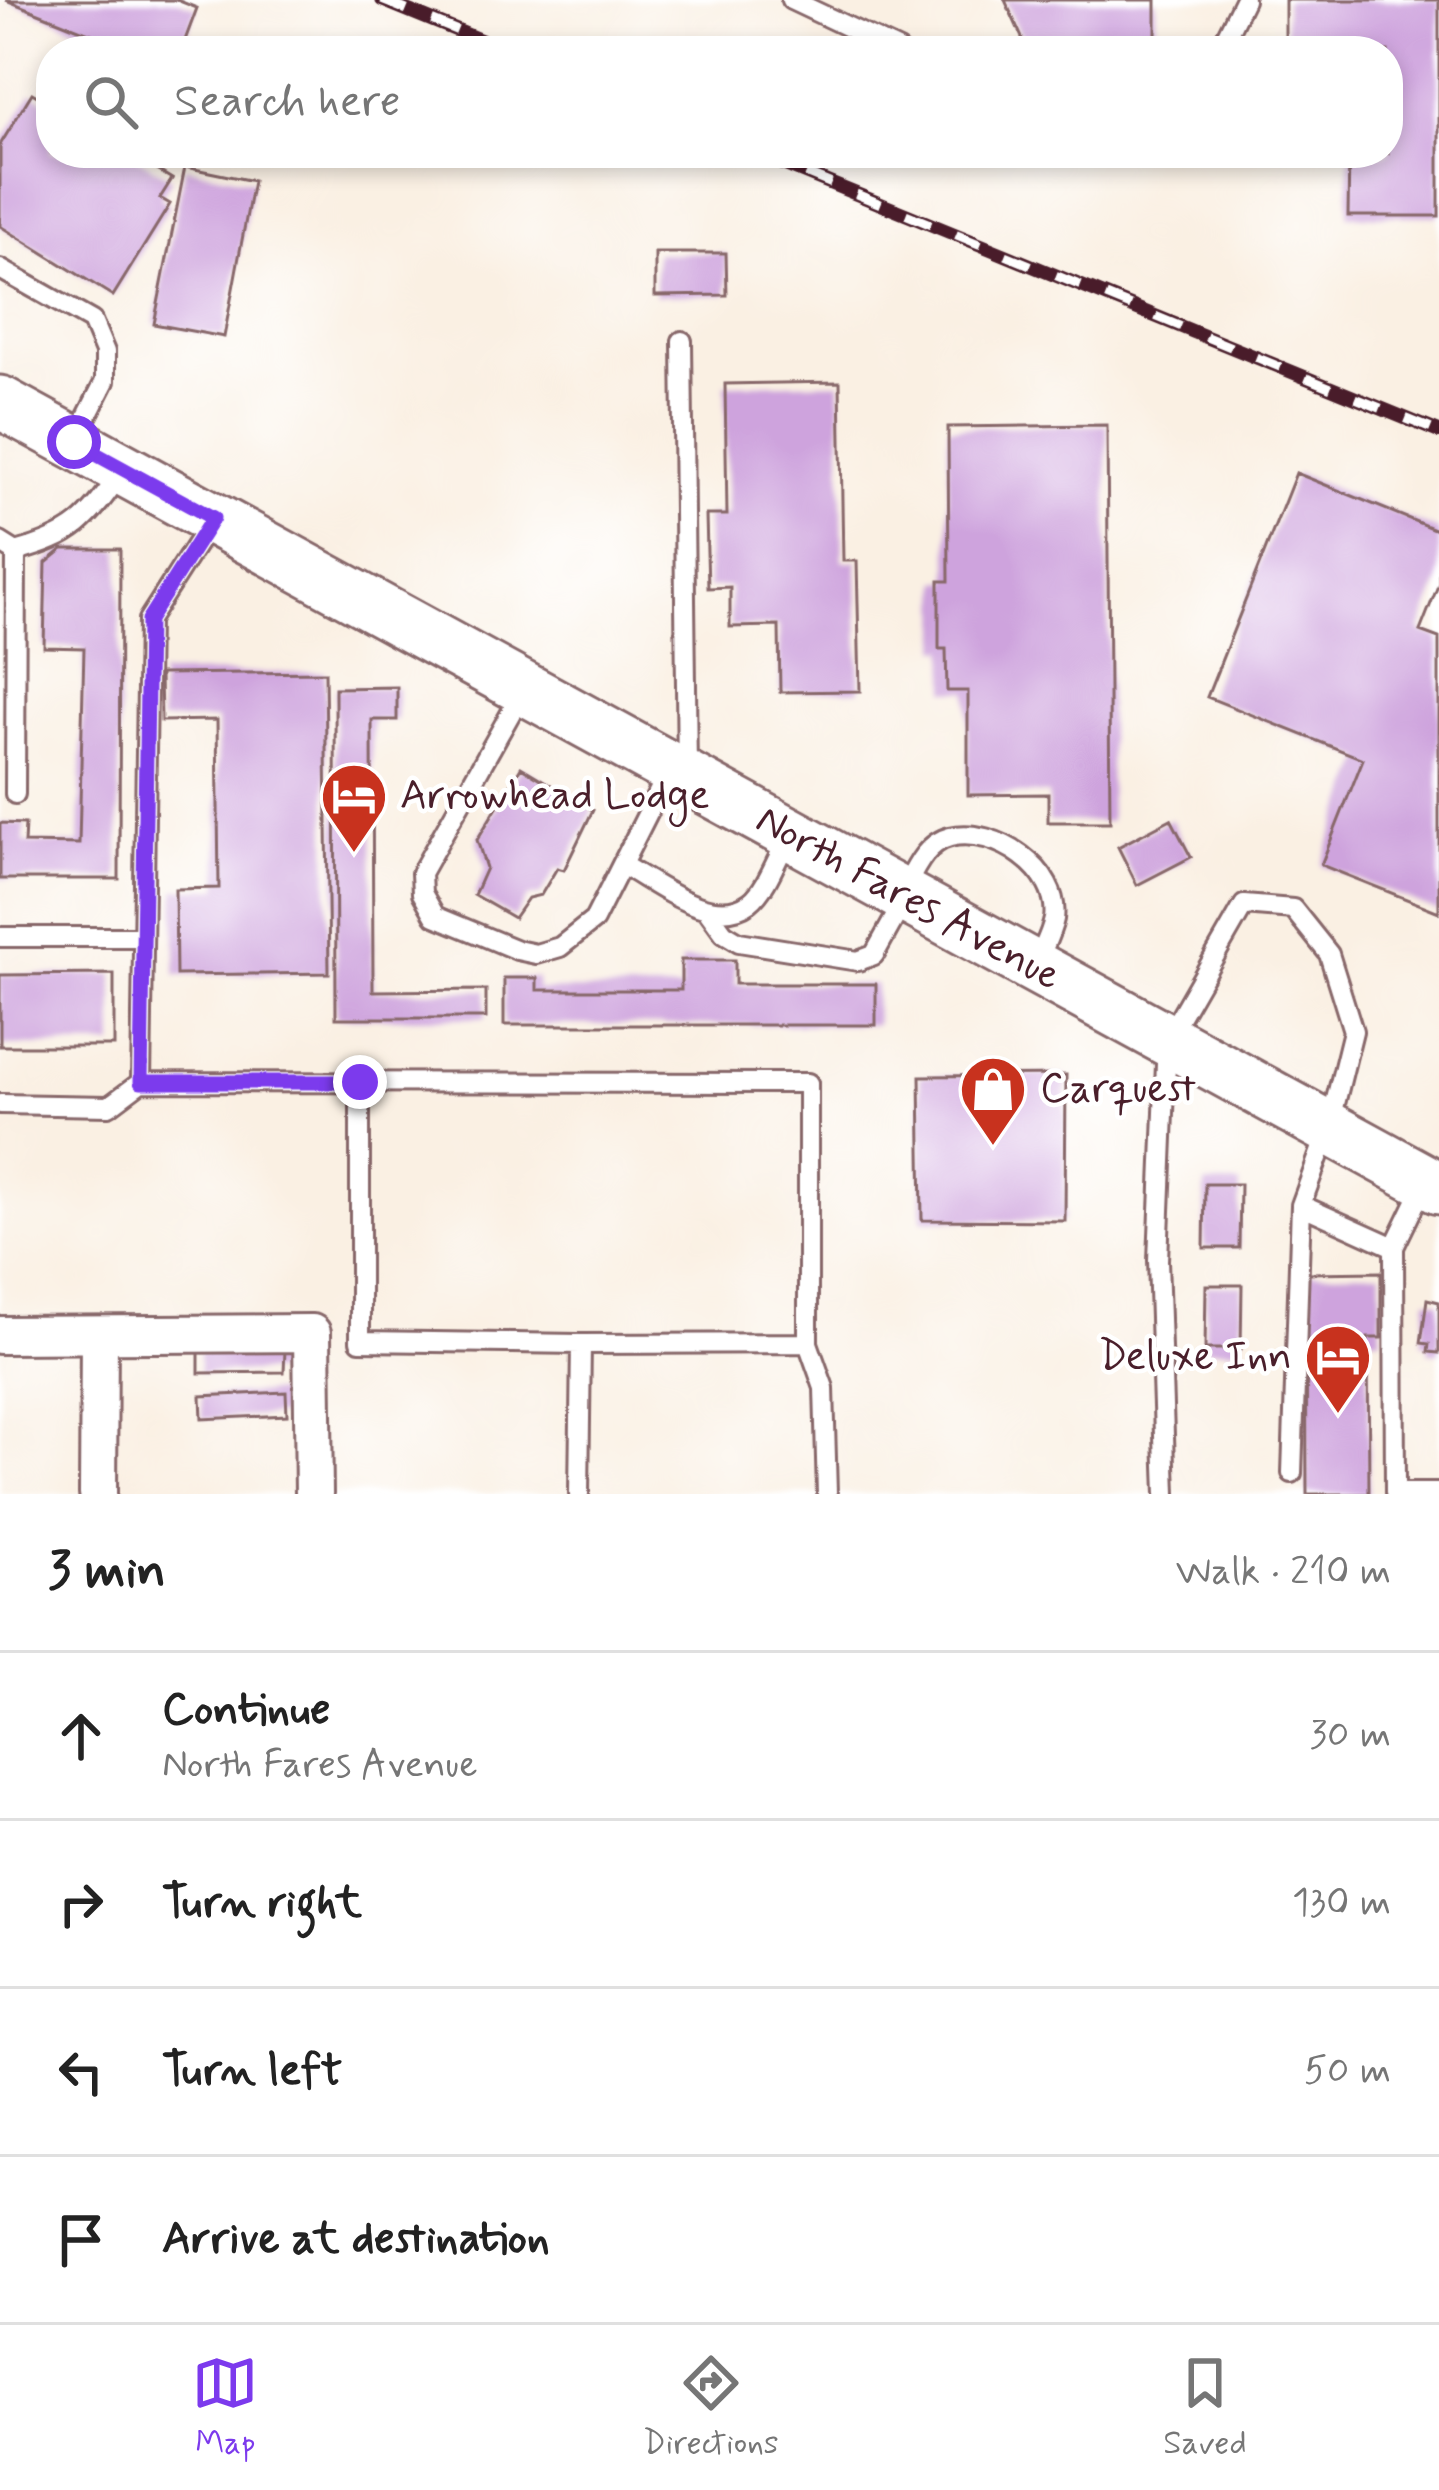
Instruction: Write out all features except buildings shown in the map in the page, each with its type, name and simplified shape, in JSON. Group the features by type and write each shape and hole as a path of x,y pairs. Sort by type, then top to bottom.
{"street":[{"name":"North Fares Avenue","path":"0,402 1432,1185"},
{"path":"0,1335 312,1333 314,1494"},
{"path":"98,1494 99,1335"}],"lane":[{"path":"791,0 867,36"},
{"path":"1227,36 1244,0"},
{"path":"0,269 92,321 105,352 105,381 74,442"},
{"path":"524,688 421,873 422,893 435,916 536,954 560,947 594,920 679,773 682,341"},
{"path":"15,794 8,547 59,540 94,511 124,469"},
{"path":"141,1082 148,620 213,518"},
{"path":"708,911 730,911 752,901 790,834"},
{"path":"622,865 708,911 724,933 739,942 858,961 874,955 923,854 948,837 978,836 1013,850 1036,867 1050,891 1054,918 1035,968"},
{"path":"1166,1494 1158,1260 1167,1040 1244,905 1293,909 1329,955 1353,1031 1329,1128 1301,1205 1292,1473"},
{"path":"0,938 142,937"},
{"path":"0,1104 109,1106 141,1082 808,1083 808,1343 824,1388 826,1494"},
{"path":"360,1082 360,1341 808,1343"},
{"path":"1432,1185 1394,1247 1395,1493 1439,1493"},
{"path":"1301,1205 1394,1247"},
{"path":"580,1494 581,1344"}],"railway":[{"path":"382,0 470,36"},
{"path":"793,168 1439,432"}],"place":[{"name":"Arrowhead Lodge","path":"354,855"},
{"name":"Carquest","path":"993,1148"},
{"name":"Deluxe Inn","path":"1338,1416"}],"route":[{"path":"74,442 213,518 148,620 141,1082 360,1082"}]}
